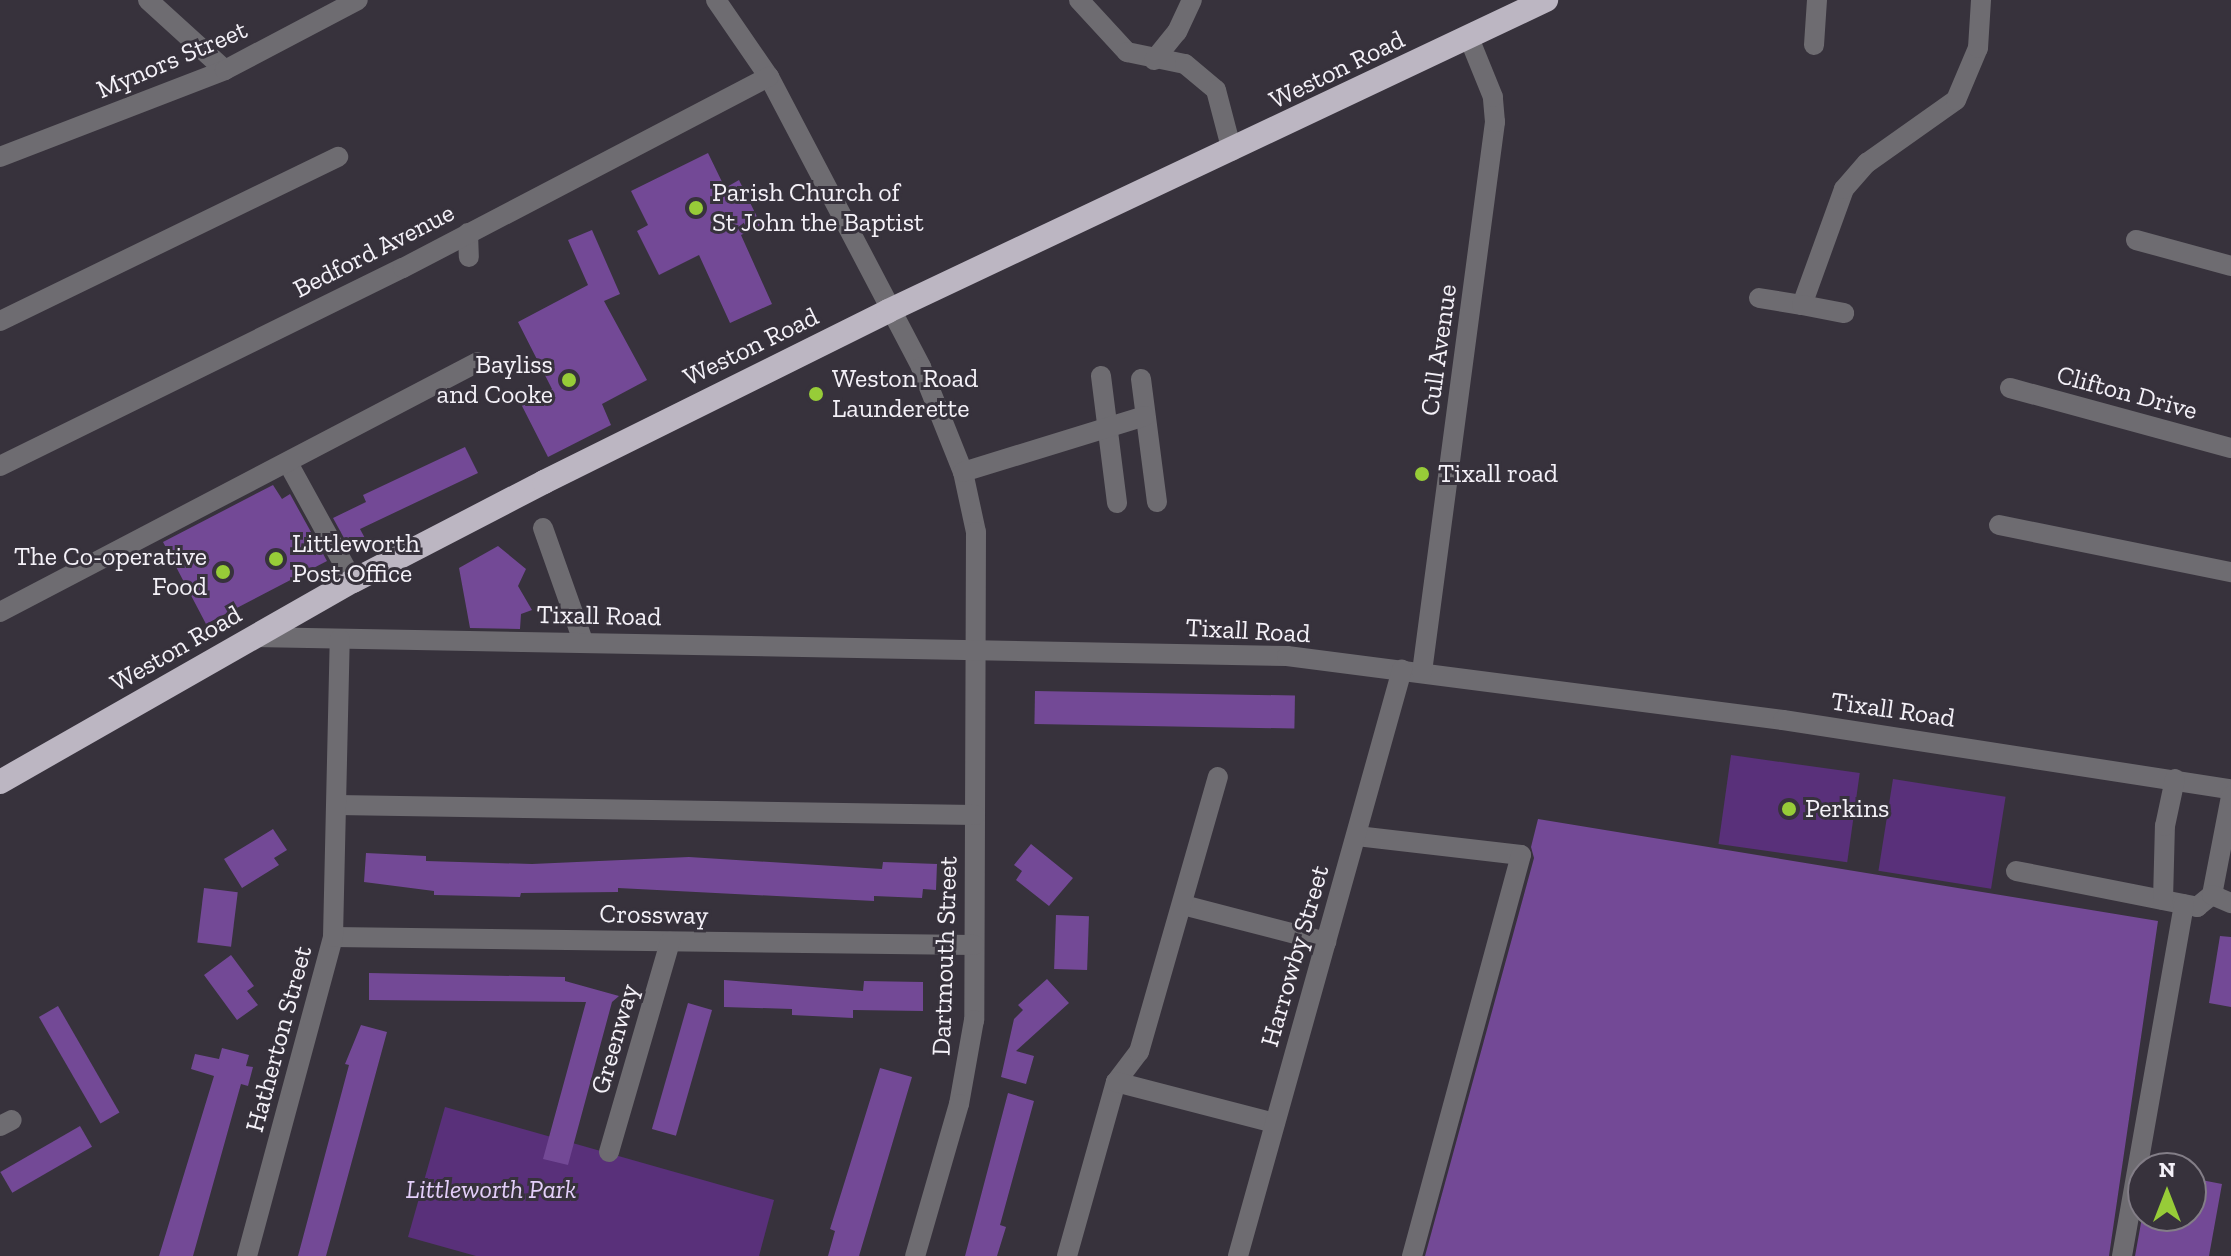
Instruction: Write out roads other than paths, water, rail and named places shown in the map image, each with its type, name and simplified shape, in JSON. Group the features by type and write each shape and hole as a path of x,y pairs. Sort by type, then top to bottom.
{"highway":[{"name":"Weston Road","path":"0,782 353,581 888,311 1546,0"}],"street":[{"path":"148,0 225,70"},
{"name":"Mynors Street","path":"0,157 225,70 327,8 358,0"},
{"name":"Dartmouth Street","path":"716,0 769,77 888,311 921,367 963,472 976,532 979,649 969,1062 915,1256"},
{"path":"1079,0 1127,52 1185,64 1216,90 1232,151"},
{"path":"1154,60 1177,32 1192,0"},
{"path":"1814,45 1817,0"},
{"path":"1802,305 1844,189 1867,163 1956,100 1978,48 1981,0"},
{"name":"Cull Avenue","path":"1412,671 1495,122 1493,97 1469,38"},
{"name":"Bedford Avenue","path":"0,466 468,233 769,77"},
{"path":"0,321 338,157"},
{"path":"468,233 469,257"},
{"path":"2136,240 2231,266"},
{"path":"1759,298 1844,313"},
{"path":"0,612 478,362"},
{"path":"1101,376 1117,503"},
{"path":"1141,379 1157,502"},
{"name":"Clifton Drive","path":"2010,388 2231,448"},
{"path":"963,472 1145,416"},
{"path":"288,463 353,581"},
{"path":"1999,525 2231,572"},
{"path":"543,528 583,641"},
{"name":"Tixall Road","path":"253,637 1287,656 1412,671 2231,789"},
{"name":"Hatherton Street","path":"247,1256 333,937 340,639"},
{"name":"Harrowby Street","path":"1238,1256 1357,836 1412,671"},
{"path":"1067,1256 1116,1082 1139,1052 1218,777"},
{"path":"2163,900 2165,826 2175,779"},
{"path":"2016,871 2197,907 2212,895 2231,796"},
{"path":"337,805 975,815"},
{"path":"1357,836 1521,855 1412,1256"},
{"path":"2212,895 2231,903"},
{"path":"2122,1256 2184,904"},
{"path":"1183,905 1326,942"},
{"name":"Crossway","path":"333,937 974,945"},
{"name":"Greenway","path":"609,1152 670,942"},
{"path":"1116,1082 1275,1123"}],"place":[{"name":"Parish Church of St John the Baptist","path":"696,208"},
{"name":"Bayliss and Cooke","path":"569,380"},
{"name":"Weston Road Launderette","path":"816,394"},
{"name":"Tixall road","path":"1422,474"},
{"name":"Littleworth Post Office","path":"276,559"},
{"name":"The Co-operative Food","path":"223,572"},
{"name":"Perkins","path":"1789,809"}],"park label":[{"name":"Littleworth Park","path":"491,1190"}]}
